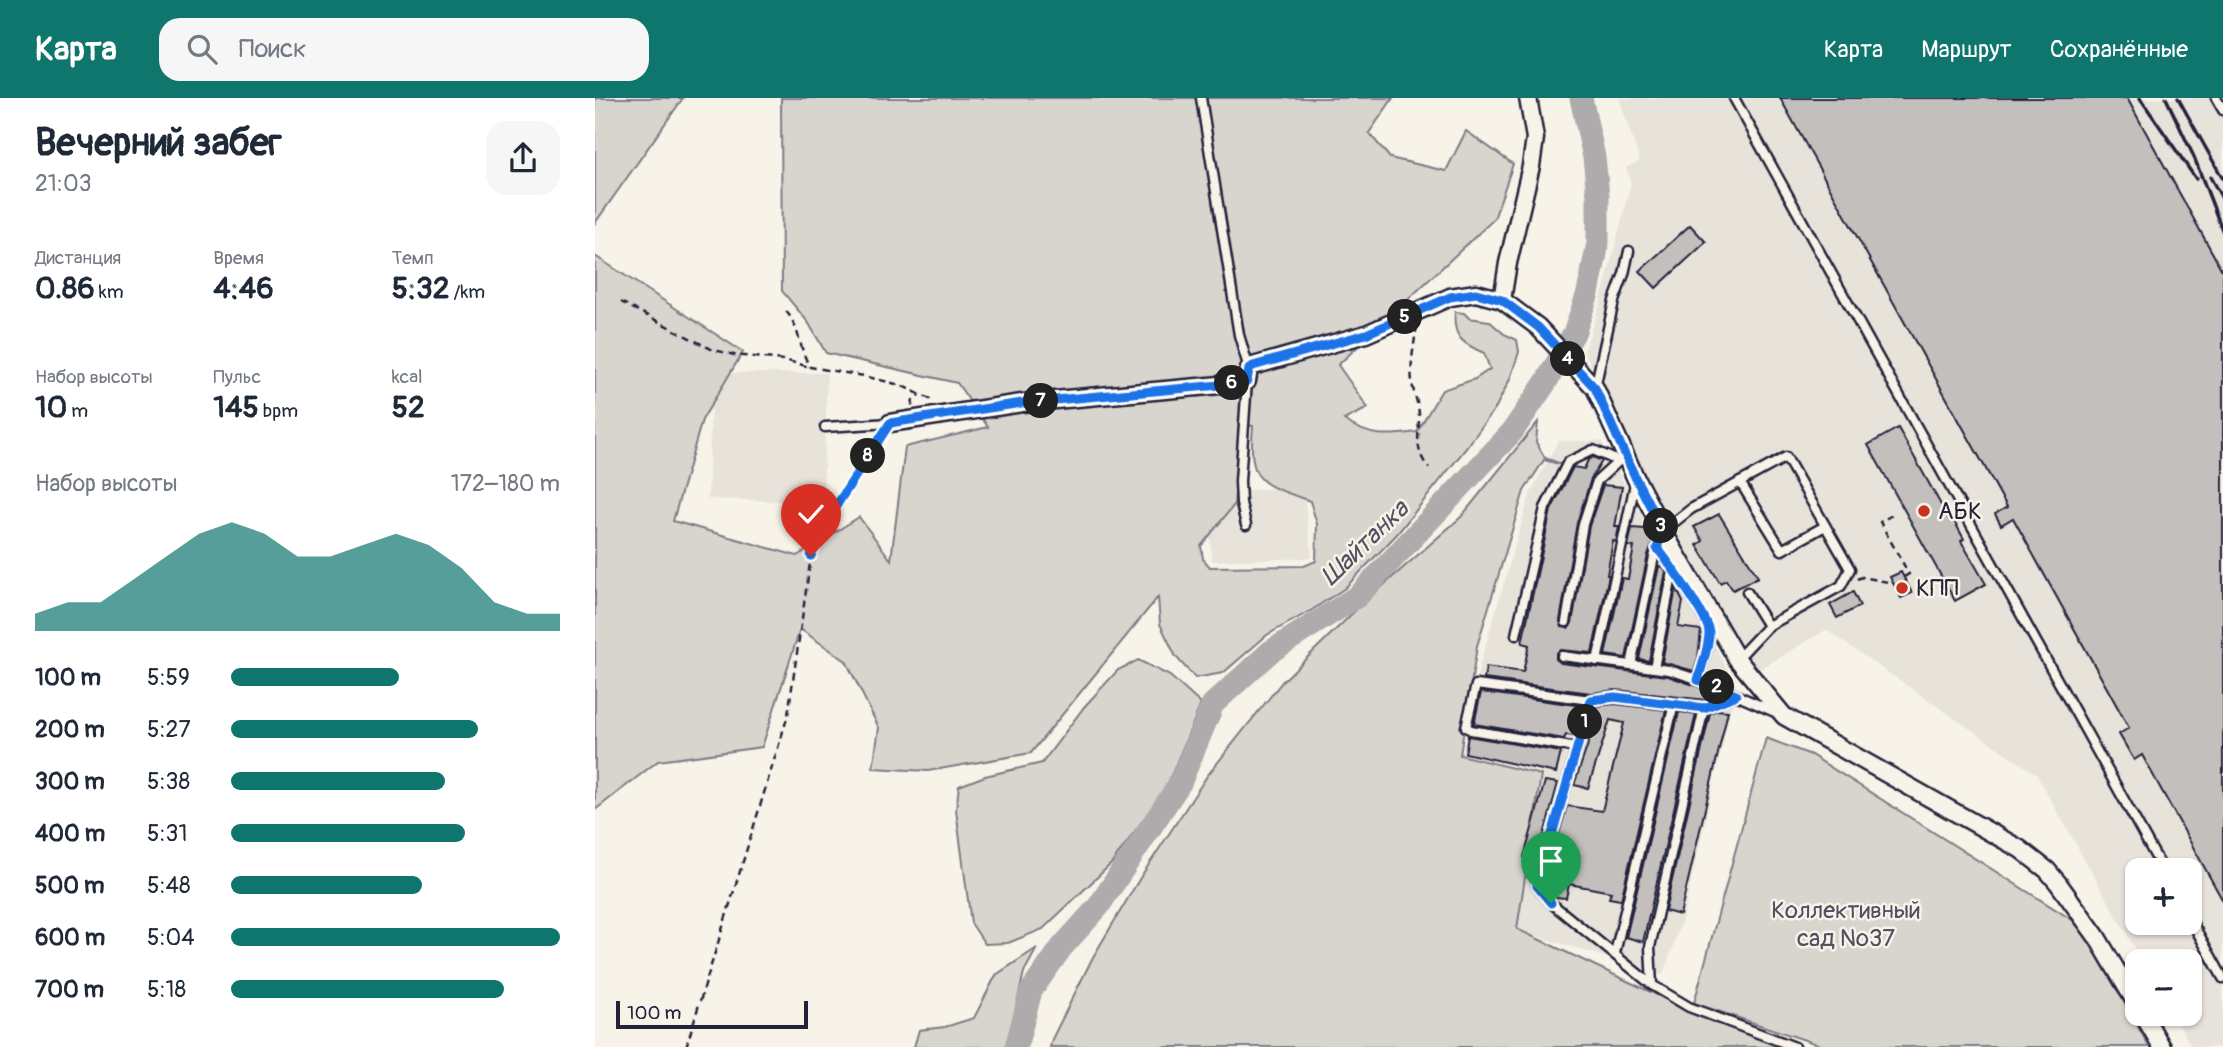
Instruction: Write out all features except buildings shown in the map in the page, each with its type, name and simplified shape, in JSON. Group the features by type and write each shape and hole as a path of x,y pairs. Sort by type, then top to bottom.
{"street":[{"path":"1502,300 1535,138 1528,98"},
{"path":"890,423 1022,403 1248,375 1366,334 1450,297 1476,293 1502,300 1538,327 1595,388 1622,458 1663,531 1737,659 1784,716 2020,849 2047,870 2090,928 2125,985"},
{"path":"2150,1026 2162,1047"}],"lane":[{"path":"1201,98 1239,335 1248,375 1240,481 1245,525"},
{"path":"1734,98 2156,858"},
{"path":"2216,98 2223,110"},
{"path":"1595,388 1614,301 1629,251"},
{"path":"825,427 890,423"},
{"path":"1516,635 1545,508 1568,462 1593,450 1622,458"},
{"path":"1631,665 1663,531 1691,509 1786,457 1850,569 1841,586 1768,626 1737,659"},
{"path":"1566,622 1583,524 1597,481 1622,458"},
{"path":"1597,661 1636,479"},
{"path":"1740,482 1781,550 1825,526"},
{"path":"1657,548 1709,628 1708,643 1698,680"},
{"path":"1654,668 1674,571"},
{"path":"1747,592 1768,626"},
{"path":"1562,656 1669,670 1784,716"},
{"path":"1577,748 1466,727 1476,685 1591,700 1615,697 1704,708 1736,695"},
{"path":"1591,700 1537,886 1551,903 1652,985 1689,1007 1795,1047"},
{"path":"1615,953 1674,704"},
{"path":"1652,985 1650,947 1704,708"},
{"path":"2199,935 2223,978"}],"path":[{"path":"621,302 711,349 734,355 784,360 900,384 955,412"},
{"path":"1424,307 1411,366 1419,412 1419,452 1429,468"},
{"path":"786,311 794,320 810,367"},
{"path":"686,1047 788,715 811,556 825,523 890,423"},
{"path":"1892,515 1880,522 1909,575 1904,577"},
{"path":"1841,586 1863,577 1893,583"}],"shaded area":[{"path":"1619,98 2223,98 2223,1047 2192,1047 2180,1026 2202,1026 2202,949 2135,949 2127,935 2202,935 2202,858 2125,858 2125,931 2036,774 1826,630 1757,671 1664,520 1584,351 1600,305 1631,183 1626,167 1640,161"},
{"path":"712,373 827,373 823,502 708,499"},
{"path":"1558,441 1601,441 1736,685 1683,917 1663,975 1501,925 1543,774 1462,754 1480,664 1530,494"},
{"path":"1303,487 1312,558 1212,561 1206,492"}],"green space":[{"path":"595,98 683,98 595,223"},
{"path":"781,98 1393,98 1369,133 1390,158 1446,171 1466,131 1513,164 1494,219 1338,365 1368,408 1344,420 1371,433 1397,434 1417,432 1442,390 1475,379 1490,369 1484,353 1465,343 1457,334 1455,312 1464,313 1469,318 1489,321 1504,334 1517,340 1519,352 1510,379 1496,407 1467,447 1397,534 1345,588 1267,635 1223,673 1195,678 1176,657 1160,624 1158,597 1031,753 928,771 873,768 879,728 846,661 800,629 762,747 658,761 595,810 595,256 743,352 702,420 673,521 797,556 859,517 891,560 905,447 988,427 957,383 826,353 808,322 782,291","holes":["1241,425 1253,426 1253,460 1261,478 1279,490 1310,501 1317,524 1316,561 1304,566 1210,567 1203,559 1201,546 1234,505"]},
{"path":"1538,422 1536,442 1545,458 1570,467 1544,460 1524,491 1477,646 1460,755 1541,775 1517,929 1691,1011 1800,1047 1050,1047 1093,957 1140,878 1207,776 1282,682 1361,605 1461,517"},
{"path":"1138,660 1170,676 1201,704 1166,788 1112,863 1043,929 1008,943 985,944 971,923 956,810 959,786 985,776 1042,763 1084,707 1118,670"},
{"name":"Коллективный сад №37","path":"1766,738 1811,755 2085,928 2125,1002 2125,1026 2138,1026 2149,1047 1826,1047 1694,1003"},
{"path":"1037,948 1024,972 1007,1047 914,1047 919,1030 945,1027 974,1018 996,975"}],"waterway":[{"name":"Шайтанка","path":"1016,1047 1031,991 1062,947 1098,907 1180,783 1213,704 1270,652 1358,596 1512,432 1546,382 1574,333 1588,293 1598,243 1598,196 1594,157 1581,98"}],"railway":[{"path":"2140,98 2196,179"},
{"path":"2166,98 2194,157 2223,232"},
{"path":"2178,98 2223,179"},
{"path":"2210,177 2223,200"}],"place":[{"name":"АБК","path":"1924,511"},
{"name":"КПП","path":"1902,588"}],"route":[{"path":"811,556 825,523 890,423 1022,403 1242,383 1247,381 1249,369 1253,366 1366,334 1450,297 1476,293 1502,300 1538,327 1595,388 1663,531 1657,548 1668,560 1709,628 1708,643 1698,680 1736,695 1704,708 1615,697 1591,700 1537,886 1551,903"}]}
